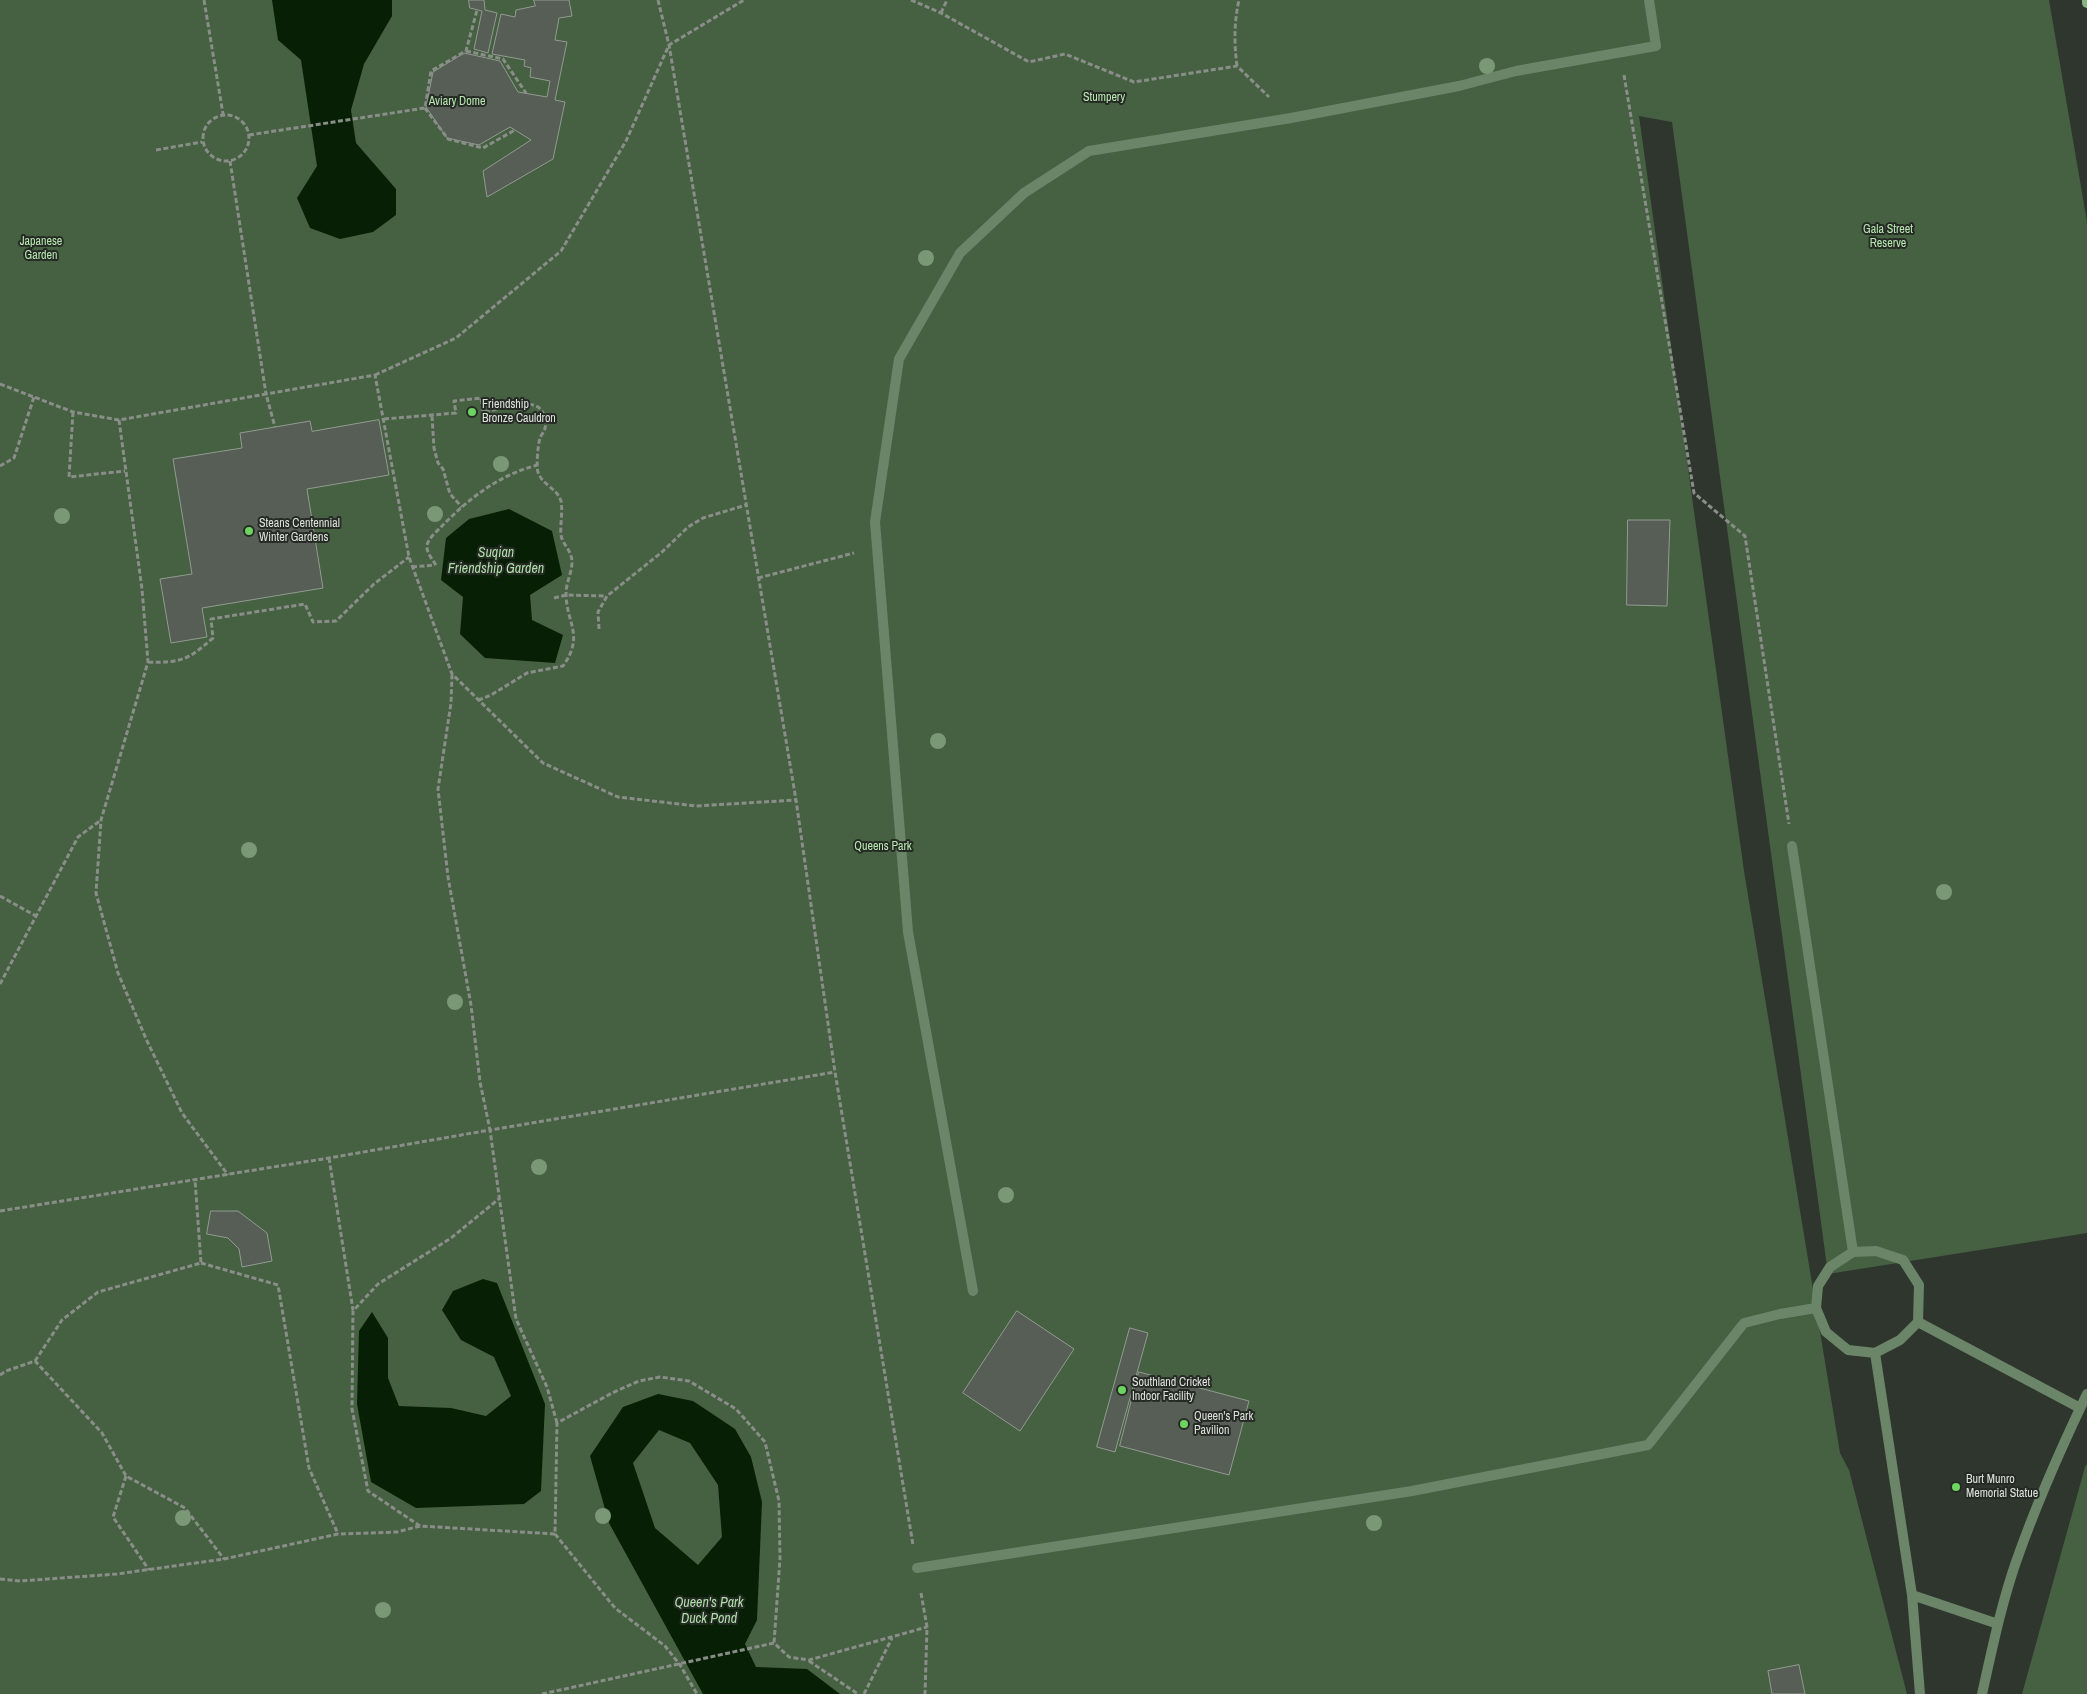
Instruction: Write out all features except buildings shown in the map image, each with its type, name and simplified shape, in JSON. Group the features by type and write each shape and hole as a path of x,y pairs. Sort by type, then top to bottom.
{"lane":[{"path":"973,1291 908,932 875,522 899,359 960,253 1024,194 1089,152 1291,118 1459,86 1516,71 1656,46 1649,0"},
{"path":"1792,846 1852,1252"},
{"path":"1876,1250 1903,1260 1919,1285 1918,1322 1900,1340 1875,1353 1848,1350 1826,1332 1816,1308 1818,1286 1830,1267 1852,1252 1876,1250"},
{"path":"916,1568 1412,1490 1648,1446 1744,1324 1780,1314 1816,1308"},
{"path":"1918,1322 2080,1408"},
{"path":"1875,1353 1912,1595 1920,1694"},
{"path":"1982,1694 1998,1624 2016,1562 2047,1481 2087,1394"},
{"path":"1912,1595 1998,1624"}],"path":[{"path":"204,0 223,114"},
{"path":"658,0 669,45 796,800 835,1072 926,1627 926,1694"},
{"path":"0,384 73,412 119,420 375,375 456,338 561,251 626,141 669,45 744,0"},
{"path":"911,0 941,13 1029,62 1065,54 1134,82 1238,66"},
{"path":"941,13 946,0"},
{"path":"1239,0 1235,19 1234,42 1238,66 1291,118"},
{"path":"466,51 477,10"},
{"path":"515,130 483,148 448,140 425,108 431,71 466,51 503,59 526,93"},
{"path":"1620,52 1694,493 1745,536 1792,846"},
{"path":"249,135 425,108"},
{"path":"223,114 235,116 244,123 249,135 247,149 240,157 230,161 218,160 208,154 202,142 204,129 213,118 223,114"},
{"path":"156,150 202,142"},
{"path":"230,161 266,394 275,427"},
{"path":"375,375 409,557 452,674 543,763 618,797 696,806 796,800"},
{"path":"0,466 14,458 34,397"},
{"path":"384,420 456,413 454,401 481,398 483,412 525,404 538,407 544,414 545,428 540,436 537,471 544,483 555,491 560,500 562,538 572,556 566,595 575,634 573,648 563,666 527,673 491,696 478,700"},
{"path":"73,412 69,477 126,471"},
{"path":"432,416 434,448 438,462 443,469 450,494 462,507"},
{"path":"119,420 142,589 148,662 101,820 96,894 118,973 147,1041 182,1113 228,1175"},
{"path":"412,568 436,566 427,550 428,542 462,507 493,484 515,473 538,465"},
{"path":"599,629 598,612 607,596 662,552 688,527 703,518 746,505"},
{"path":"758,578 877,546"},
{"path":"148,662 173,663 194,654 213,638 211,618 305,604 313,622 336,620 374,584 409,557"},
{"path":"554,598 566,595 607,596"},
{"path":"452,674 450,703 438,789 448,877 470,1004 480,1082 490,1130 516,1318 547,1388 556,1423 555,1534 615,1608 665,1646 680,1664 697,1694"},
{"path":"0,984 78,836 101,820"},
{"path":"0,896 36,916"},
{"path":"0,1211 228,1175 835,1072"},
{"path":"329,1158 353,1311 352,1409 368,1490 420,1526"},
{"path":"195,1180 201,1262"},
{"path":"353,1311 378,1284 451,1238 500,1197"},
{"path":"0,1375 35,1361 62,1320 98,1292 201,1262 278,1285 309,1468 338,1534"},
{"path":"35,1361 102,1433 126,1476 185,1508 224,1559"},
{"path":"556,1423 612,1393 639,1382 660,1377 689,1381 736,1409 765,1442 779,1501 780,1559 774,1643 789,1658 809,1660 926,1627"},
{"path":"126,1476 113,1517 149,1570"},
{"path":"0,1579 30,1580 149,1570 224,1559 338,1534 397,1532 420,1526 555,1534"},
{"path":"864,1694 892,1638"},
{"path":"542,1694 774,1643"},
{"path":"809,1660 858,1694"}],"green space":[{"name":"Queens Park","path":"0,0 2049,0 2087,222 2087,1233 1828,1274 1672,122 1639,116 1744,871 1840,1453 1849,1470 1907,1694 0,1694"},
{"path":"2087,1464 2087,1694 2022,1694 2085,1467"}],"water":[{"path":"272,0 392,0 392,16 364,64 351,110 356,143 396,189 396,215 373,232 340,239 310,228 297,198 317,166 301,60 278,40"},
{"name":"Suqian Friendship Garden","path":"509,509 552,531 562,575 530,595 532,620 563,635 555,663 485,658 460,634 463,597 441,580 446,538 469,519"},
{"path":"483,1279 497,1283 545,1404 541,1491 524,1504 416,1508 371,1482 357,1404 359,1331 372,1312 388,1338 388,1378 399,1406 451,1408 486,1416 511,1396 494,1357 461,1340 442,1310 453,1291"},
{"name":"Queen's Park Duck Pond","path":"658,1394 693,1401 735,1429 751,1457 762,1502 757,1620 745,1644 756,1667 807,1669 840,1694 703,1694 609,1523 590,1456 623,1407","holes":["659,1430 690,1443 718,1485 722,1537 698,1565 655,1528 633,1463"]}],"place":[{"name":"Friendship Bronze Cauldron","path":"472,412"},
{"name":"Steans Centennial Winter Gardens","path":"249,531"},
{"name":"Southland Cricket Indoor Facility","path":"1122,1390"},
{"name":"Queen's Park Pavilion","path":"1184,1424"},
{"name":"Burt Munro Memorial Statue","path":"1956,1487"}],"park label":[{"name":"Stumpery","path":"1104,98"},
{"name":"Aviary Dome","path":"457,102"},
{"name":"Gala Street Reserve","path":"1888,237"},
{"name":"Japanese Garden","path":"41,249"}]}
